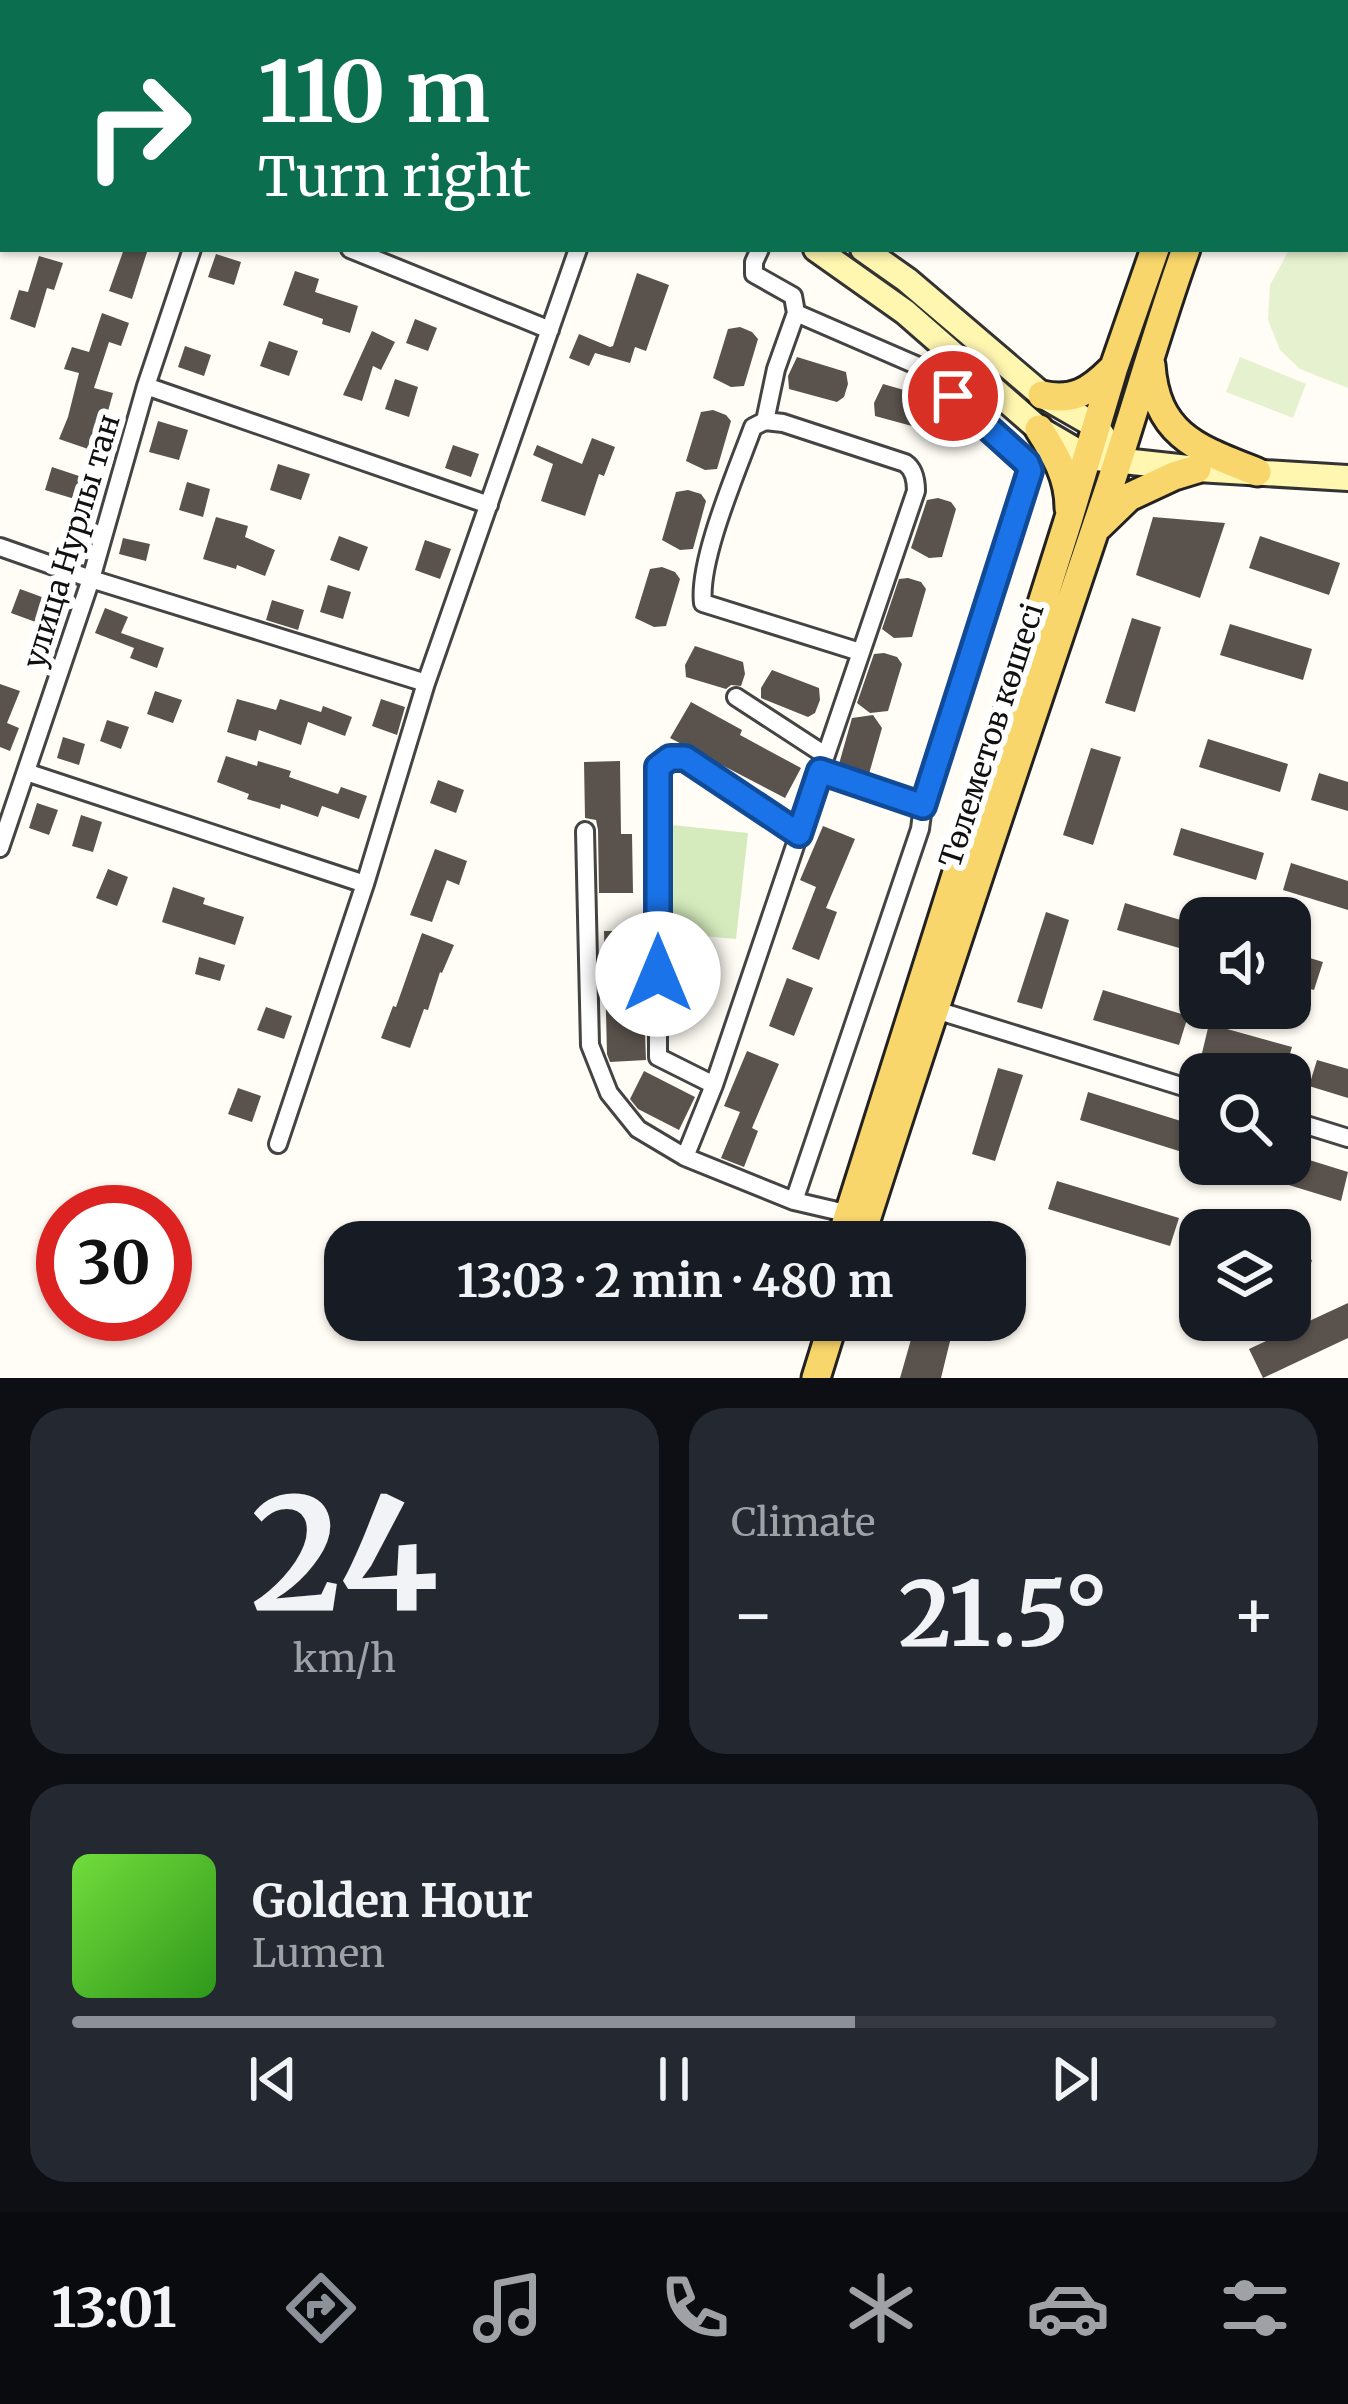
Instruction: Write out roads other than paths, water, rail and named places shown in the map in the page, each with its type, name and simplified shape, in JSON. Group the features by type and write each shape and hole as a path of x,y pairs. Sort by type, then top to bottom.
{"main road":[{"path":"820,252 905,312 1039,429 1087,457 1348,478"},
{"path":"867,252 1042,395 1096,426 1119,460"},
{"name":"Төлеметов көшесі","path":"854,1221 936,1010 1082,525 1087,457 1154,252"},
{"name":"Төлеметов көшесі","path":"870,1177 1082,525 1119,460 1150,350 1185,252"},
{"path":"1150,350 1153,387 1182,438 1257,472"},
{"path":"1042,395 1059,399 1090,391 1114,367"},
{"path":"1039,429 1057,456 1082,525 1129,497 1198,469"},
{"path":"796,1378 808,1341"},
{"path":"816,1378 827,1341"}],"street":[{"name":"улица Нурлы тан","path":"0,848 91,579 146,386 191,252"},
{"path":"357,252 550,330"},
{"path":"278,1144 426,683 577,252"},
{"path":"759,252 754,274 793,296 796,313 764,421"},
{"path":"794,1201 920,830 923,806 1030,471 1027,463 923,368 796,313"},
{"path":"146,386 489,505"},
{"path":"686,1157 916,491 913,473 905,463 764,421 753,428 710,552 701,586 703,603 860,652"},
{"path":"0,547 426,683"},
{"path":"736,697 822,763 923,806"},
{"path":"714,1085 658,1057 658,767 670,758 685,758 799,834"},
{"path":"26,772 365,884"},
{"path":"585,831 590,1045 609,1094 638,1129 686,1157 794,1201 837,1211 842,1221"},
{"path":"936,1010 1179,1085"},
{"path":"1311,1127 1348,1138"}]}
